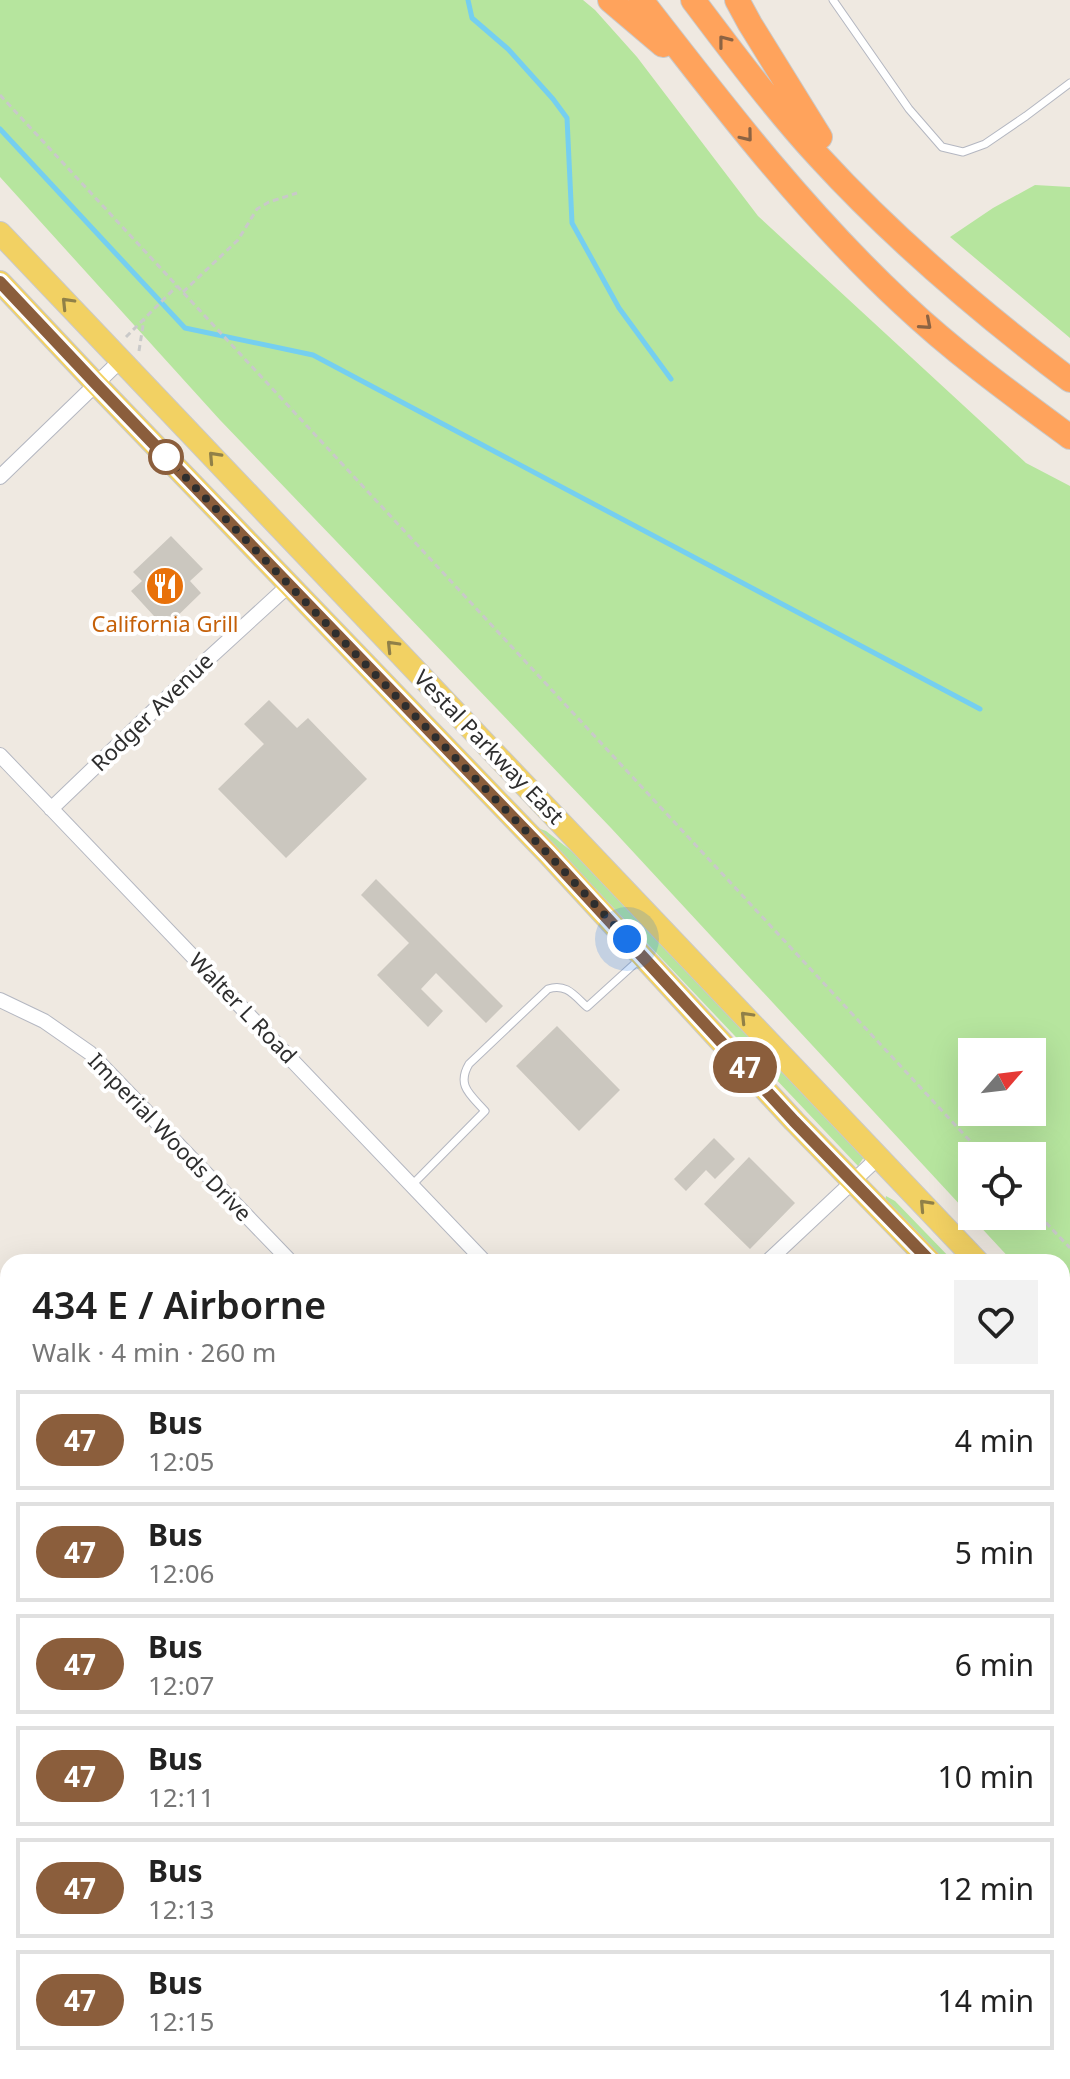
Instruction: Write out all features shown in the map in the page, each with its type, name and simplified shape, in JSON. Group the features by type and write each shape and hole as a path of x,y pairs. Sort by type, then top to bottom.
{"highway":[{"path":"610,0 698,74"},
{"path":"641,0 753,144 817,217 904,305 1013,395 1070,437"},
{"path":"693,0 817,155 886,226 955,290 1070,380"},
{"path":"737,0 809,122 886,226"}],"main road":[{"name":"Vestal Parkway East","path":"0,233 128,351 970,1254"},
{"name":"Vestal Parkway East","path":"0,282 548,854 794,1121 923,1254"}],"street":[{"path":"0,477 128,351"},
{"name":"Rodger Avenue","path":"51,809 289,585"},
{"name":"Walter L Road","path":"0,755 477,1254"},
{"name":"Imperial Woods Drive","path":"0,1000 44,1021 90,1053 283,1254"},
{"path":"775,1254 879,1157"}],"lane":[{"path":"833,0 909,109 942,147 963,152 985,144 1070,83"},
{"path":"412,1185 485,1111 466,1087 463,1074 469,1064 548,989 557,986 568,989 587,1007 643,956"}],"path":[{"path":"0,95 971,1142"},
{"path":"183,292 238,240 257,209 297,193"},
{"path":"128,351 144,318 177,286"},
{"path":"128,351 144,318"},
{"path":"1046,1223 1070,1248"}],"green space":[{"path":"0,0 583,0 637,57 758,216 1026,463 1070,486 1070,1254 1006,1254 983,1230 1046,1230 1046,1142 958,1142 958,1203 611,828 220,420 0,177"},
{"path":"1035,185 1070,187 1070,338 950,237"},
{"path":"538,828 589,865 864,1157 858,1166"},
{"path":"886,1196 895,1201 946,1254 936,1254 885,1201"}],"building":[{"name":"California Grill","path":"171,536 203,569 190,581 201,593 165,628 131,591 142,581 133,572"},
{"path":"269,700 297,728 308,718 367,779 286,858 218,789 264,744 244,724"},
{"path":"376,879 503,1006 486,1023 436,973 421,989 443,1011 428,1027 377,975 409,943 361,895"},
{"path":"557,1026 620,1090 579,1131 516,1066"},
{"path":"714,1138 735,1159 715,1179 706,1170 686,1191 674,1179"},
{"path":"749,1157 795,1203 750,1249 704,1204"}],"waterway":[{"path":"468,0 472,18 508,49 567,118 572,223 619,308 671,379"},
{"path":"0,129 185,328 313,355 980,709"}],"bus line":[{"name":"47","path":"0,282 548,854 794,1121 923,1254"}],"place":[{"name":"California Grill","path":"165,586"}],"route":[{"path":"166,457 627,939"}]}
